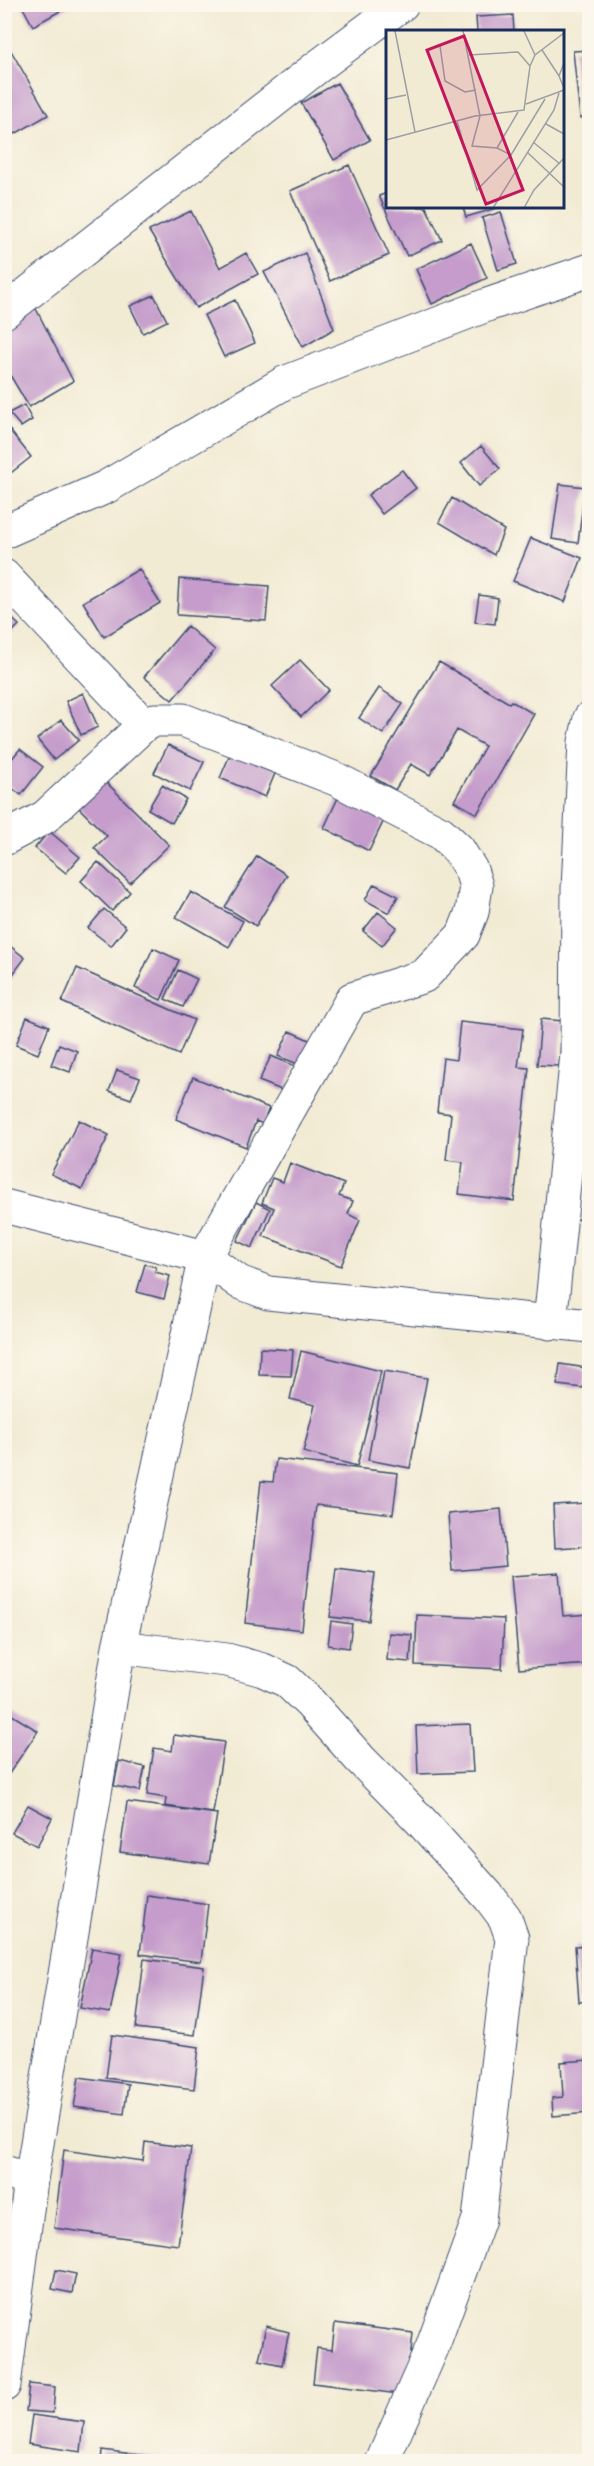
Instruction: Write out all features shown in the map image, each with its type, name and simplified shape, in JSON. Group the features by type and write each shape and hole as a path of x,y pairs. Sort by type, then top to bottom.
{"street":[{"path":"4,312 316,68 402,4"},
{"path":"4,532 106,487 284,383 487,305 590,270"},
{"path":"4,576 144,725"},
{"path":"550,1323 577,1054 578,889 585,742 590,718"},
{"path":"4,839 45,817 144,725 154,720 183,720 336,779 441,833 458,849 471,870 476,886 472,912 463,935 424,975 352,999 206,1257 119,1647 18,2176 4,2385"},
{"path":"4,1206 206,1257 239,1282 268,1293 590,1326"},
{"path":"119,1647 227,1660 263,1670 287,1681 490,1898 505,1918 512,1938 479,2219 432,2348 382,2462"}],"building":[{"path":"21,4 73,4 33,26"},
{"path":"513,15 514,30 477,30 476,17"},
{"path":"6,42 48,115 15,134 4,116"},
{"path":"590,50 590,117 580,118 573,51"},
{"path":"337,83 370,140 334,160 301,103"},
{"path":"349,165 389,255 330,281 290,191"},
{"path":"386,193 386,208 426,208 442,240 407,256 379,196"},
{"path":"463,208 497,208 466,217"},
{"path":"191,211 220,268 246,253 258,274 196,308 149,231"},
{"path":"501,212 517,264 498,270 482,218"},
{"path":"471,243 487,278 432,304 416,269"},
{"path":"305,253 334,329 303,347 264,272"},
{"path":"154,295 167,321 143,333 130,306"},
{"path":"235,300 255,343 224,357 204,315"},
{"path":"34,305 73,381 29,407 4,365 4,326"},
{"path":"24,405 32,420 21,427 9,413"},
{"path":"4,423 31,457 7,476 4,473"},
{"path":"481,446 500,469 479,486 461,463"},
{"path":"402,470 416,488 382,514 368,495"},
{"path":"560,484 585,487 578,543 552,539"},
{"path":"452,498 504,530 494,555 439,522"},
{"path":"531,538 582,558 565,602 513,581"},
{"path":"139,569 160,603 104,637 83,602"},
{"path":"179,579 269,586 266,621 177,615"},
{"path":"479,595 498,598 495,624 475,622"},
{"path":"4,611 19,625 4,640"},
{"path":"187,626 215,650 172,700 144,677"},
{"path":"300,660 329,690 301,717 272,686"},
{"path":"439,662 509,703 511,701 534,714 477,814 454,801 485,746 457,730 430,775 411,764 395,790 371,776"},
{"path":"379,688 403,704 383,734 359,718"},
{"path":"83,693 98,727 81,735 66,701"},
{"path":"61,720 79,740 54,760 37,739"},
{"path":"168,745 204,762 190,791 154,773"},
{"path":"20,749 43,767 21,795 4,782 4,768"},
{"path":"232,750 277,769 265,797 220,778"},
{"path":"96,772 169,845 130,883 94,848 107,836 69,798"},
{"path":"162,785 186,799 172,823 148,809"},
{"path":"338,798 384,820 369,851 324,828"},
{"path":"49,831 80,857 66,873 35,848"},
{"path":"257,856 287,875 256,926 225,907"},
{"path":"98,862 130,892 112,911 81,881"},
{"path":"374,884 398,896 389,913 365,900"},
{"path":"191,892 243,921 229,947 176,917"},
{"path":"104,909 126,927 111,946 88,928"},
{"path":"378,912 397,927 382,946 363,931"},
{"path":"5,942 25,958 5,985"},
{"path":"153,948 179,960 161,1000 135,988"},
{"path":"77,968 194,1020 179,1055 62,1002"},
{"path":"178,970 197,979 183,1007 165,999"},
{"path":"27,1017 49,1026 38,1054 16,1045"},
{"path":"541,1019 563,1021 559,1066 537,1065"},
{"path":"460,1022 523,1029 518,1067 529,1068 514,1201 459,1194 463,1162 446,1160 451,1114 437,1112 443,1058 456,1060"},
{"path":"289,1031 316,1043 305,1067 278,1056"},
{"path":"59,1044 77,1051 70,1072 51,1065"},
{"path":"271,1056 295,1066 284,1091 259,1081"},
{"path":"117,1070 140,1078 131,1099 109,1091"},
{"path":"193,1077 269,1108 263,1124 256,1121 246,1147 176,1119"},
{"path":"79,1120 109,1135 82,1189 51,1174"},
{"path":"290,1163 344,1184 339,1196 353,1201 348,1214 360,1220 341,1266 263,1236 274,1208 262,1203 272,1178 283,1182"},
{"path":"256,1202 270,1209 252,1248 237,1241"},
{"path":"145,1264 156,1267 155,1272 170,1276 164,1299 137,1292"},
{"path":"260,1348 293,1350 291,1376 259,1375"},
{"path":"301,1351 381,1371 357,1466 303,1452 315,1405 290,1399"},
{"path":"560,1364 586,1368 583,1388 557,1385"},
{"path":"384,1371 427,1378 410,1468 368,1460"},
{"path":"276,1459 398,1473 393,1514 316,1505 302,1630 245,1623 261,1481 273,1482"},
{"path":"587,1503 590,1546 555,1548 553,1505"},
{"path":"501,1509 506,1566 452,1571 448,1514"},
{"path":"336,1568 375,1573 369,1621 330,1617"},
{"path":"559,1573 563,1616 590,1614 590,1664 519,1669 511,1576"},
{"path":"417,1615 504,1619 502,1669 415,1665"},
{"path":"331,1621 352,1624 349,1648 328,1645"},
{"path":"389,1633 412,1635 410,1662 387,1660"},
{"path":"4,1710 38,1731 4,1781"},
{"path":"470,1724 473,1772 418,1774 416,1726"},
{"path":"174,1735 224,1742 213,1813 165,1806 166,1798 147,1795 154,1748 172,1751"},
{"path":"119,1761 145,1767 140,1791 114,1786"},
{"path":"127,1802 217,1814 209,1864 120,1852"},
{"path":"28,1805 52,1818 37,1846 12,1833"},
{"path":"147,1895 208,1904 201,1962 140,1954"},
{"path":"590,1945 590,2001 579,2002 575,1946"},
{"path":"92,1948 122,1953 110,2013 80,2008"},
{"path":"144,1959 204,1967 195,2035 136,2028"},
{"path":"112,2035 199,2047 194,2089 106,2078"},
{"path":"590,2060 590,2113 553,2116 552,2098 563,2097 561,2062"},
{"path":"79,2077 128,2084 124,2114 74,2107"},
{"path":"145,2142 191,2148 178,2245 54,2228 64,2150 143,2161"},
{"path":"56,2270 76,2274 72,2293 52,2289"},
{"path":"335,2323 413,2333 406,2395 313,2383 317,2348 332,2350"},
{"path":"266,2326 289,2332 282,2365 259,2360"},
{"path":"29,2384 55,2387 53,2413 26,2411"},
{"path":"32,2415 84,2422 81,2452 28,2444"},
{"path":"102,2450 163,2458 163,2462 101,2462"}]}
